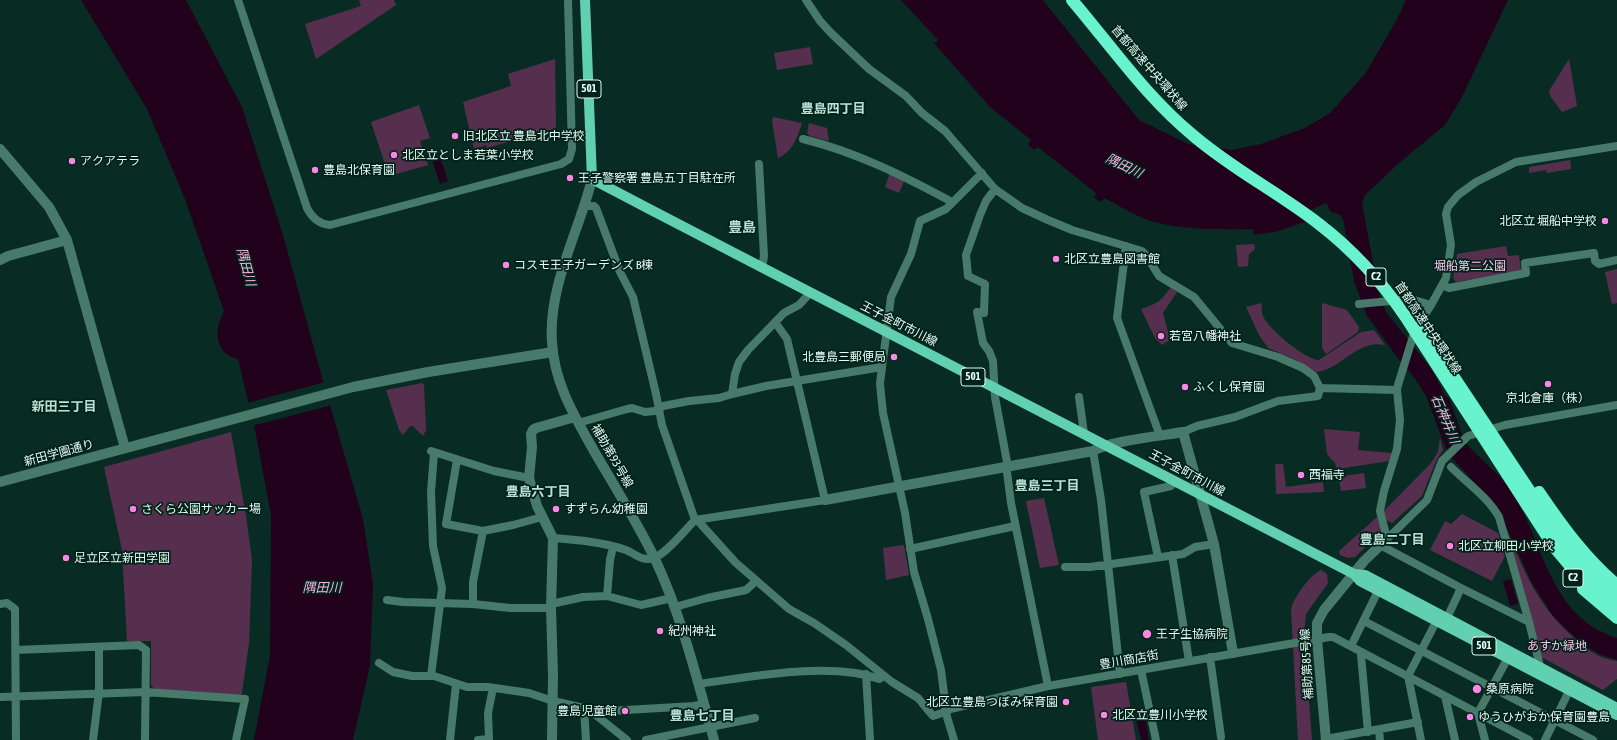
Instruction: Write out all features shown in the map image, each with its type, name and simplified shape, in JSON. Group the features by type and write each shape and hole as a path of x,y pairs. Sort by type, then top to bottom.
{"highway":[{"name":"首都高速中央環状線","path":"1072,0 1144,88 1181,125 1231,165 1319,223 1346,246 1369,269 1393,298 1405,316 1541,528 1580,579 1617,610"},
{"name":"首都高速中央環状線","path":"1076,0 1147,86 1182,122 1234,163 1320,221 1364,260 1397,294 1441,354 1555,530 1588,571 1617,597"},
{"name":"C2","path":"1441,354 1463,382 1571,537 1595,565 1617,585"},
{"name":"C2","path":"1541,528 1576,582 1617,618"}],"main road":[{"name":"501","path":"585,0 592,179"},
{"name":"王子金町市川線","path":"592,179 1354,574 1360,581 1436,622 1540,666 1617,708"},
{"name":"王子金町市川線","path":"1354,574 1365,575 1447,618 1569,691 1617,715"}],"street":[{"path":"238,0 309,213 318,222 330,225 561,164 569,159 572,149 568,0"},
{"path":"553,538 598,543 627,551 642,559 654,558 662,554 694,520 825,500 1093,451 1098,448 1183,432 1197,426 1235,416 1278,401 1318,396 1320,388 1314,376 1302,368 1278,357 1232,343 1194,297 1159,276 1144,253 1076,231 1048,220 1022,208 995,190 945,131 922,113 906,96 869,69 820,21 806,0"},
{"path":"803,139 831,146 858,156 909,179 952,202"},
{"path":"1383,542 1380,511 1384,491 1398,449 1400,420 1397,388 1411,340 1422,317 1431,305 1446,278 1451,251 1446,214 1448,207 1464,190 1476,182 1516,162 1617,146"},
{"path":"0,149 49,207 66,240 125,448"},
{"path":"759,164 764,256 762,268"},
{"path":"954,740 946,710 940,670 928,620 914,572 900,487 883,412 880,383 891,297 911,254 920,221 942,211 982,173"},
{"name":"補助第93号線","path":"592,179 585,206 562,273 556,296 552,319 553,352 560,383 577,420 654,558 674,603 714,740"},
{"path":"995,190 986,201 966,255 968,276 986,284 984,313 977,312 983,343 989,351 993,361 996,397 1007,462 1015,526 1048,686"},
{"path":"585,206 594,206 596,208 620,272 633,297 662,425 694,520 699,522 735,562 789,609 814,623 846,645 884,676 879,679 866,674 848,671 814,671 766,675 698,684"},
{"path":"0,260 8,256 66,240"},
{"path":"1126,246 1118,318 1160,436"},
{"path":"1442,285 1449,288 1526,273 1525,263 1594,253 1595,262 1599,264 1617,260"},
{"path":"732,394 738,362 784,313 799,305 810,293"},
{"path":"1358,304 1411,299 1431,305"},
{"path":"775,322 787,339 825,500"},
{"name":"新田学園通り","path":"0,482 343,390 428,372 553,352"},
{"path":"552,740 553,701 551,606 553,538 542,517 529,478 532,447 531,434 533,430 632,408 645,412 658,409 663,406 689,401 719,398 796,381 882,367"},
{"path":"1320,388 1397,388"},
{"path":"1079,397 1084,433"},
{"path":"1383,542 1427,500 1441,462 1466,437 1471,434 1500,426 1617,405"},
{"path":"1183,432 1214,544 1233,653"},
{"path":"1093,451 1101,500 1120,674"},
{"path":"431,676 442,584 433,546 432,452 494,471 529,478"},
{"path":"457,460 446,524 483,531 542,517"},
{"path":"1451,467 1495,509 1499,517 1540,666"},
{"path":"1158,557 1144,492 1171,486 1175,482"},
{"path":"910,549 1015,526"},
{"path":"473,604 473,582 483,531"},
{"path":"1383,542 1461,588 1529,622"},
{"name":"補助第85号線","path":"1326,739 1317,639 1317,623 1324,610 1364,561 1383,542"},
{"path":"1065,567 1108,564 1183,554 1195,547 1214,544"},
{"path":"607,596 610,560 613,547"},
{"path":"1172,555 1189,661"},
{"path":"387,600 404,602 473,604 510,608 551,606 583,597 607,596 641,605 674,603 746,590 756,581"},
{"path":"1447,618 1461,588"},
{"path":"1352,646 1378,590"},
{"path":"0,604 7,603 15,609 16,740"},
{"path":"1364,622 1593,740"},
{"path":"1421,740 1408,676 1436,622"},
{"name":"豊川商店街","path":"884,676 918,698 933,716 946,710 1048,686 1333,637 1529,740"},
{"path":"16,650 139,645 146,650 145,740"},
{"path":"93,740 99,692 99,647"},
{"path":"1362,652 1361,655 1368,732"},
{"path":"1485,740 1478,713 1509,654"},
{"path":"1210,657 1221,737"},
{"path":"379,663 393,672 412,676 431,676 467,687 493,688 529,693 588,710 694,706 704,704"},
{"path":"1141,670 1156,740"},
{"path":"866,674 870,740"},
{"path":"450,740 456,684"},
{"path":"478,740 489,739 488,713 493,688"},
{"path":"1545,740 1569,691"},
{"path":"0,697 99,692 146,692 245,699 236,740"},
{"path":"1445,696 1455,740"},
{"path":"586,740 588,710"},
{"path":"588,710 627,740"},
{"path":"646,740 755,718"},
{"path":"1326,739 1418,722"},
{"path":"1379,730 1380,740"}],"green space":[{"path":"359,0 394,0 396,5 316,59 305,24 361,6"},
{"path":"810,47 813,64 777,70 774,53"},
{"path":"555,59 556,128 487,148 486,145 474,149 463,102 511,86 508,74"},
{"path":"1569,59 1577,106 1562,112 1550,96 1549,91"},
{"path":"419,105 430,138 420,141 428,165 389,176 371,122"},
{"path":"773,117 802,123 794,144 787,152 778,158 772,121"},
{"path":"809,123 827,128 829,141 810,136 807,133"},
{"path":"1570,160 1571,169 1547,173 1546,170 1529,173 1529,167"},
{"path":"890,173 905,179 899,193 885,187"},
{"path":"1254,244 1255,249 1249,254 1248,266 1238,267 1236,245"},
{"name":"堀船第二公園","path":"1506,246 1508,256 1519,255 1521,271 1456,282 1453,278 1457,254"},
{"path":"1617,269 1617,303 1612,304 1605,272"},
{"path":"1171,287 1177,292 1163,313 1171,339 1162,345 1155,338 1141,309 1158,301"},
{"path":"1262,303 1262,314 1272,328 1297,350 1313,359 1319,360 1361,332 1374,330 1385,345 1375,344 1366,346 1334,366 1316,372 1294,359 1268,348 1259,335 1246,307"},
{"path":"1322,303 1347,310 1359,327 1358,332 1326,354 1322,348"},
{"path":"422,383 424,385 426,430 423,436 413,426 410,426 403,435 399,430 386,390"},
{"path":"1324,429 1360,432 1358,450 1392,453 1389,461 1337,469 1335,463 1327,454"},
{"path":"231,432 246,516 252,560 249,643 242,693 240,696 154,689 151,685 151,641 127,641 122,550 104,467"},
{"path":"1440,438 1443,450 1437,459 1422,496 1392,523 1386,520 1384,511 1431,463 1438,452"},
{"path":"1275,464 1283,464 1286,487 1323,482 1324,492 1276,494"},
{"path":"1364,473 1366,488 1341,491 1339,479 1343,476"},
{"path":"1044,498 1059,565 1040,568 1026,501"},
{"path":"1462,514 1498,533 1505,556 1492,581 1430,550 1445,521 1451,524"},
{"path":"1377,517 1381,530 1379,534 1355,557 1348,558 1340,555 1339,551"},
{"name":"あすか緑地","path":"1502,518 1522,567 1538,596 1548,610 1559,623 1587,649 1604,658 1617,661 1617,679 1603,690 1541,657"},
{"path":"904,545 909,575 886,580 883,548"},
{"path":"1321,570 1327,574 1328,583 1306,614 1304,635 1312,740 1298,740 1291,610 1295,599 1303,587"},
{"path":"1126,682 1136,740 1098,740 1091,687"}],"water":[{"name":"隅田川","path":"81,0 186,0 242,107 283,235 363,519 373,584 370,666 353,740 254,740 270,655 271,515 255,430 238,359 224,352 218,340 219,325 224,311 185,199 147,109"},
{"name":"石神井川","path":"901,0 1043,0 1139,120 1188,144 1232,150 1261,144 1305,128 1330,113 1365,74 1396,21 1406,0 1508,0 1461,99 1445,125 1398,164 1365,195 1362,203 1379,295 1386,312 1430,367 1444,395 1449,398 1462,435 1460,436 1499,476 1510,490 1521,508 1556,586 1568,603 1582,619 1600,631 1617,638 1617,660 1601,655 1582,644 1553,616 1532,583 1497,507 1450,456 1426,396 1414,377 1400,361 1367,316 1354,281 1343,219 1341,216 1337,213 1331,212 1326,203 1302,214 1305,222 1275,232 1254,235 1253,229 1182,227 1154,222 1138,216 1104,198 1101,202 1094,198 1096,193 1038,147 1034,150 1028,145 1031,140 990,107 934,43 938,40"},
{"path":"440,157 448,181 440,184 432,160"},
{"path":"1511,579 1518,604 1510,606 1503,581"},
{"path":"1145,717 1149,740 1141,740 1136,719"}],"pier":[{"path":"325,382 332,405 252,426 247,403"}],"place":[{"name":"旧北区立 豊島北中学校","path":"455,136"},
{"name":"北区立としま若葉小学校","path":"394,155"},
{"name":"アクアテラ","path":"72,161"},
{"name":"豊島北保育園","path":"315,170"},
{"name":"王子警察署 豊島五丁目駐在所","path":"570,178"},
{"name":"北区立 堀船中学校","path":"1605,221"},
{"name":"北区立豊島図書館","path":"1056,259"},
{"name":"コスモ王子ガーデンズ B棟","path":"506,265"},
{"name":"若宮八幡神社","path":"1161,336"},
{"name":"北豊島三郵便局","path":"894,357"},
{"name":"京北倉庫（株）","path":"1548,384"},
{"name":"ふくし保育園","path":"1185,387"},
{"name":"西福寺","path":"1301,475"},
{"name":"さくら公園サッカー場","path":"133,509"},
{"name":"すずらん幼稚園","path":"556,509"},
{"name":"北区立柳田小学校","path":"1450,546"},
{"name":"足立区立新田学園","path":"66,558"},
{"name":"紀州神社","path":"660,631"},
{"name":"王子生協病院","path":"1147,634"},
{"name":"桑原病院","path":"1477,689"},
{"name":"北区立豊島つぼみ保育園","path":"1066,702"},
{"name":"豊島児童館","path":"625,711"},
{"name":"北区立豊川小学校","path":"1104,715"},
{"name":"ゆうひがおか保育園豊島","path":"1470,717"}],"district":[{"name":"豊島四丁目","path":"833,109"},
{"name":"豊島","path":"742,228"},
{"name":"新田三丁目","path":"64,407"},
{"name":"豊島三丁目","path":"1047,486"},
{"name":"豊島六丁目","path":"538,492"},
{"name":"豊島二丁目","path":"1392,540"},
{"name":"豊島七丁目","path":"702,716"}]}
